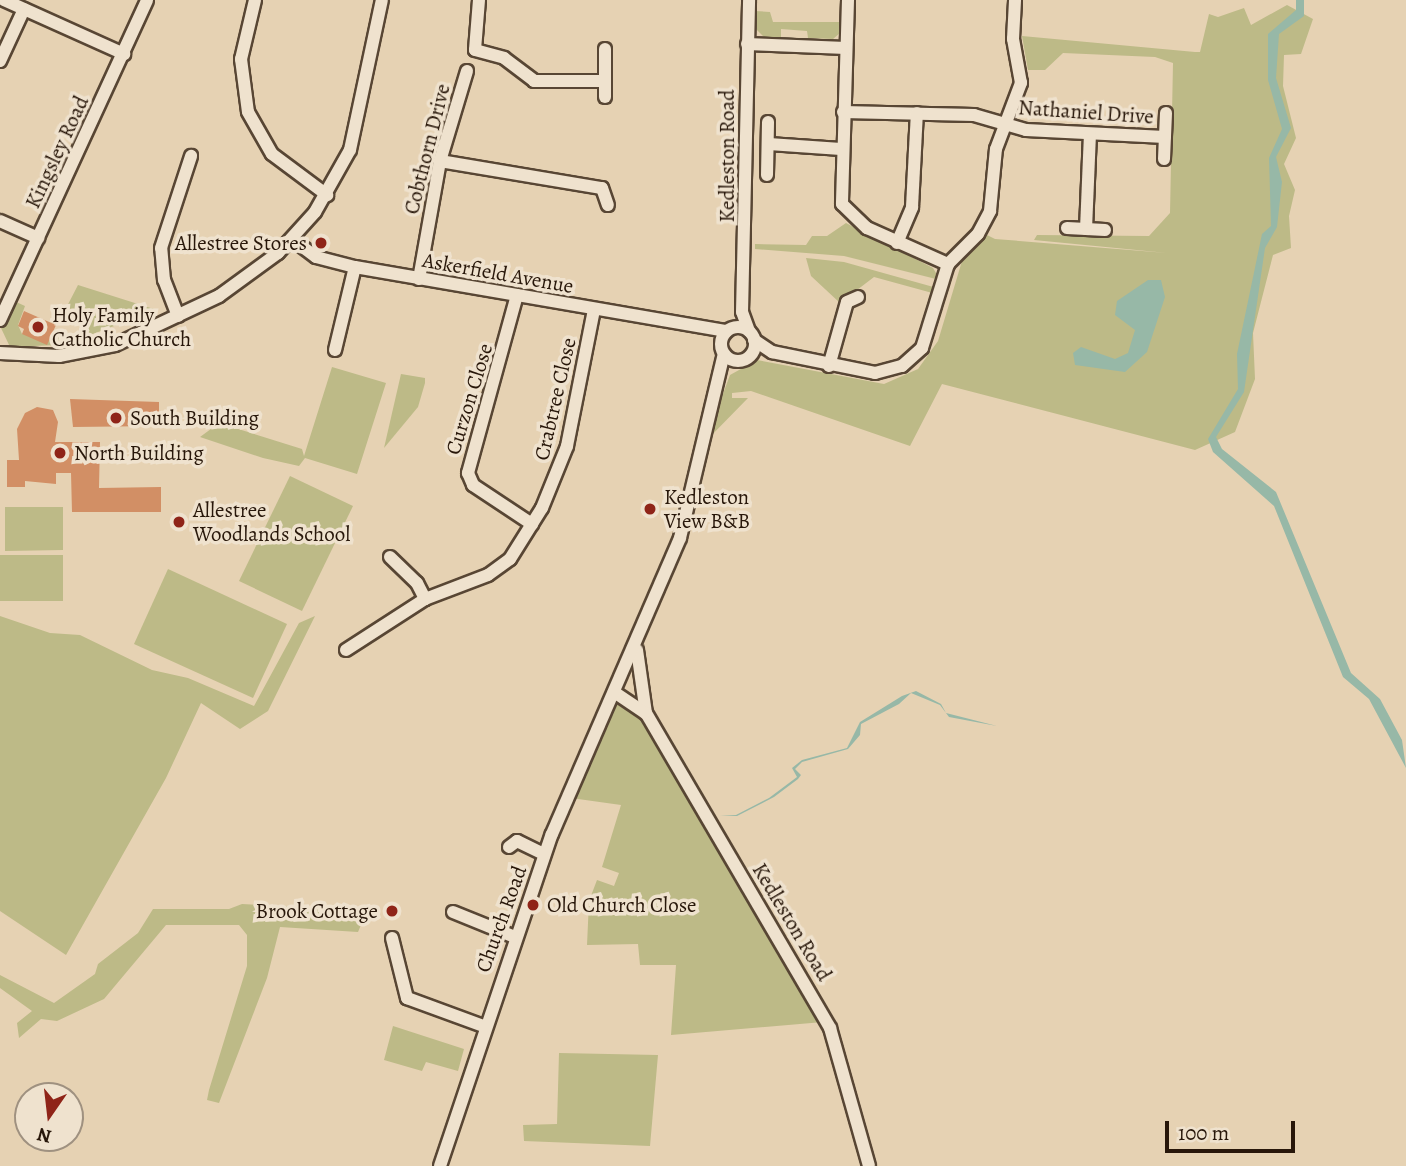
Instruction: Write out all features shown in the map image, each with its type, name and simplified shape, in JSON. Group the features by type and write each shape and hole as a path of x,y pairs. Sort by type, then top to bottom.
{"street":[{"path":"4,0 124,54"},
{"name":"Kingsley Road","path":"0,320 124,54 146,0"},
{"path":"255,0 241,60 248,112 272,155 327,195"},
{"path":"0,353 85,352 178,316 241,282 292,239 327,195 361,113 382,0"},
{"path":"479,0 475,50 504,58 534,81 605,81"},
{"name":"Kedleston Road","path":"749,0 742,312 751,335"},
{"path":"848,0 841,149 841,196 847,213 897,243 948,264"},
{"path":"772,352 744,358 751,335 772,352 829,366 875,373 911,361 931,332 948,264 986,223 994,159 1021,83 1013,38 1015,0"},
{"path":"0,61 24,9"},
{"path":"747,44 846,48"},
{"path":"605,97 606,49"},
{"name":"Cobthorn Drive","path":"419,279 440,161 467,71"},
{"name":"Nathaniel Drive","path":"843,111 989,117 1006,125 1090,135 1165,137"},
{"path":"897,243 912,207 917,113"},
{"name":"Nathaniel Drive","path":"1164,159 1166,113"},
{"path":"767,175 768,122"},
{"path":"1086,229 1090,135"},
{"path":"769,144 841,149"},
{"path":"178,316 164,280 161,248 191,156"},
{"path":"440,161 604,182 608,205"},
{"path":"0,221 38,238"},
{"path":"1067,228 1105,230"},
{"name":"Askerfield Avenue","path":"292,239 316,257 355,267 703,331 729,330 751,335"},
{"path":"334,344 355,267"},
{"name":"Curzon Close","path":"517,295 468,473 473,485 532,524"},
{"path":"829,366 839,308 858,297"},
{"name":"Crabtree Close","path":"346,650 368,629 425,599 496,570 532,524 567,446 594,310"},
{"path":"729,330 742,312"},
{"name":"Kedleston Road","path":"646,713 616,688 638,643 680,538 706,418 723,376 723,350 729,330"},
{"name":"Askerfield Avenue","path":"703,331 723,350 744,358"},
{"name":"Kedleston Road","path":"723,376 744,358"},
{"path":"390,558 397,572 425,599"},
{"name":"Kedleston Road","path":"638,643 641,694 646,713 830,1028 869,1166"},
{"path":"616,688 641,694"},
{"name":"Church Road","path":"440,1166 483,1026 544,854 616,688"},
{"path":"509,847 517,841 544,854"},
{"path":"453,912 515,937"},
{"path":"392,938 407,998 483,1026"}],"shaded area":[{"path":"1296,0 1304,0 1304,16 1279,34 1276,78 1291,128 1276,157 1282,182 1277,227 1265,248 1244,392 1216,437 1222,449 1276,492 1351,673 1380,699 1402,740 1406,768 1369,699 1343,677 1274,506 1213,452 1208,439 1238,389 1237,354 1262,234 1271,226 1269,158 1282,129 1268,80 1268,34 1296,10"},
{"path":"1287,5 1313,19 1301,54 1284,55 1283,86 1296,138 1284,164 1295,190 1289,216 1291,248 1273,255 1253,333 1255,379 1235,432 1195,450 942,384 910,446 751,391 732,393 732,398 748,398 705,442 730,375 757,360 884,384 918,369 938,341 962,261 987,235 995,239 1167,253 1034,240 1037,235 1149,236 1170,213 1173,63 1155,57 1063,53 1045,70 1028,70 1022,36 1200,52 1209,14 1218,17 1244,8 1251,25"},
{"path":"755,11 770,12 773,22 840,22 840,33 833,39 808,38 807,31 781,29 781,38 764,37 755,28"},
{"path":"846,223 933,268 940,280 844,256 755,249 755,244 806,245 812,236 827,236"},
{"path":"806,258 844,262 937,288 936,294 874,277 840,303 811,276"},
{"path":"1148,280 1161,280 1165,297 1147,352 1125,372 1075,365 1073,353 1081,347 1115,359 1128,353 1135,330 1115,315 1117,301"},
{"path":"78,285 157,310 74,341 82,325 78,317 62,316"},
{"path":"14,301 25,306 18,325 22,334 53,331 60,336 57,345 10,347 1,328"},
{"path":"332,367 386,383 357,474 305,458 299,466 263,458 200,437 219,423 302,449 304,456"},
{"path":"401,374 425,378 425,383 418,407 384,448"},
{"path":"290,476 353,506 302,611 239,581"},
{"path":"5,507 63,507 63,550 5,551"},
{"path":"0,555 63,555 63,601 0,601"},
{"path":"168,569 287,624 253,698 134,644"},
{"path":"0,616 50,633 80,635 152,670 188,678 254,706 299,623 315,616 268,711 240,729 201,703 166,778 66,955 0,911"},
{"path":"916,691 941,704 946,713 940,705 911,693 899,704 861,724 860,735 848,749 802,762 795,769 801,775 798,779 774,797 737,816 720,816 736,815 769,798 797,777 792,768 802,760 847,748 860,722 902,696"},
{"path":"621,700 642,714 823,1022 671,1035 676,965 640,965 638,944 587,945 589,901 597,880 614,886 619,873 602,867 621,805 571,798 609,712"},
{"path":"946,713 997,726 949,717"},
{"path":"242,904 354,909 364,918 358,932 280,927 267,978 219,1103 207,1100 209,1090 247,966 247,935 239,925 166,925 104,999 57,1021 41,1019 19,1038 17,1023 32,1011 0,988 0,975 54,1003 95,974 98,964 138,933 153,909 229,909"},
{"path":"393,1026 464,1049 458,1071 426,1062 422,1071 384,1060"},
{"path":"559,1053 658,1055 650,1146 524,1141 523,1125 557,1124"}],"building":[{"name":"Holy Family Catholic Church","path":"24,311 56,325 47,345 22,334 24,329 18,326"},
{"name":"South Building","path":"70,399 159,402 159,426 73,427"},
{"name":"North Building","path":"37,407 53,410 58,422 55,442 100,442 99,488 161,487 161,512 72,512 71,473 56,473 56,484 25,481 25,487 7,487 7,460 19,460 17,429 25,413"}],"place":[{"name":"Allestree Stores","path":"321,243"},
{"name":"Holy Family Catholic Church","path":"38,327"},
{"name":"South Building","path":"116,418"},
{"name":"North Building","path":"60,453"},
{"name":"Kedleston View B&B","path":"650,509"},
{"name":"Allestree Woodlands School","path":"179,522"},
{"name":"Old Church Close","path":"533,905"},
{"name":"Brook Cottage","path":"392,911"}]}
